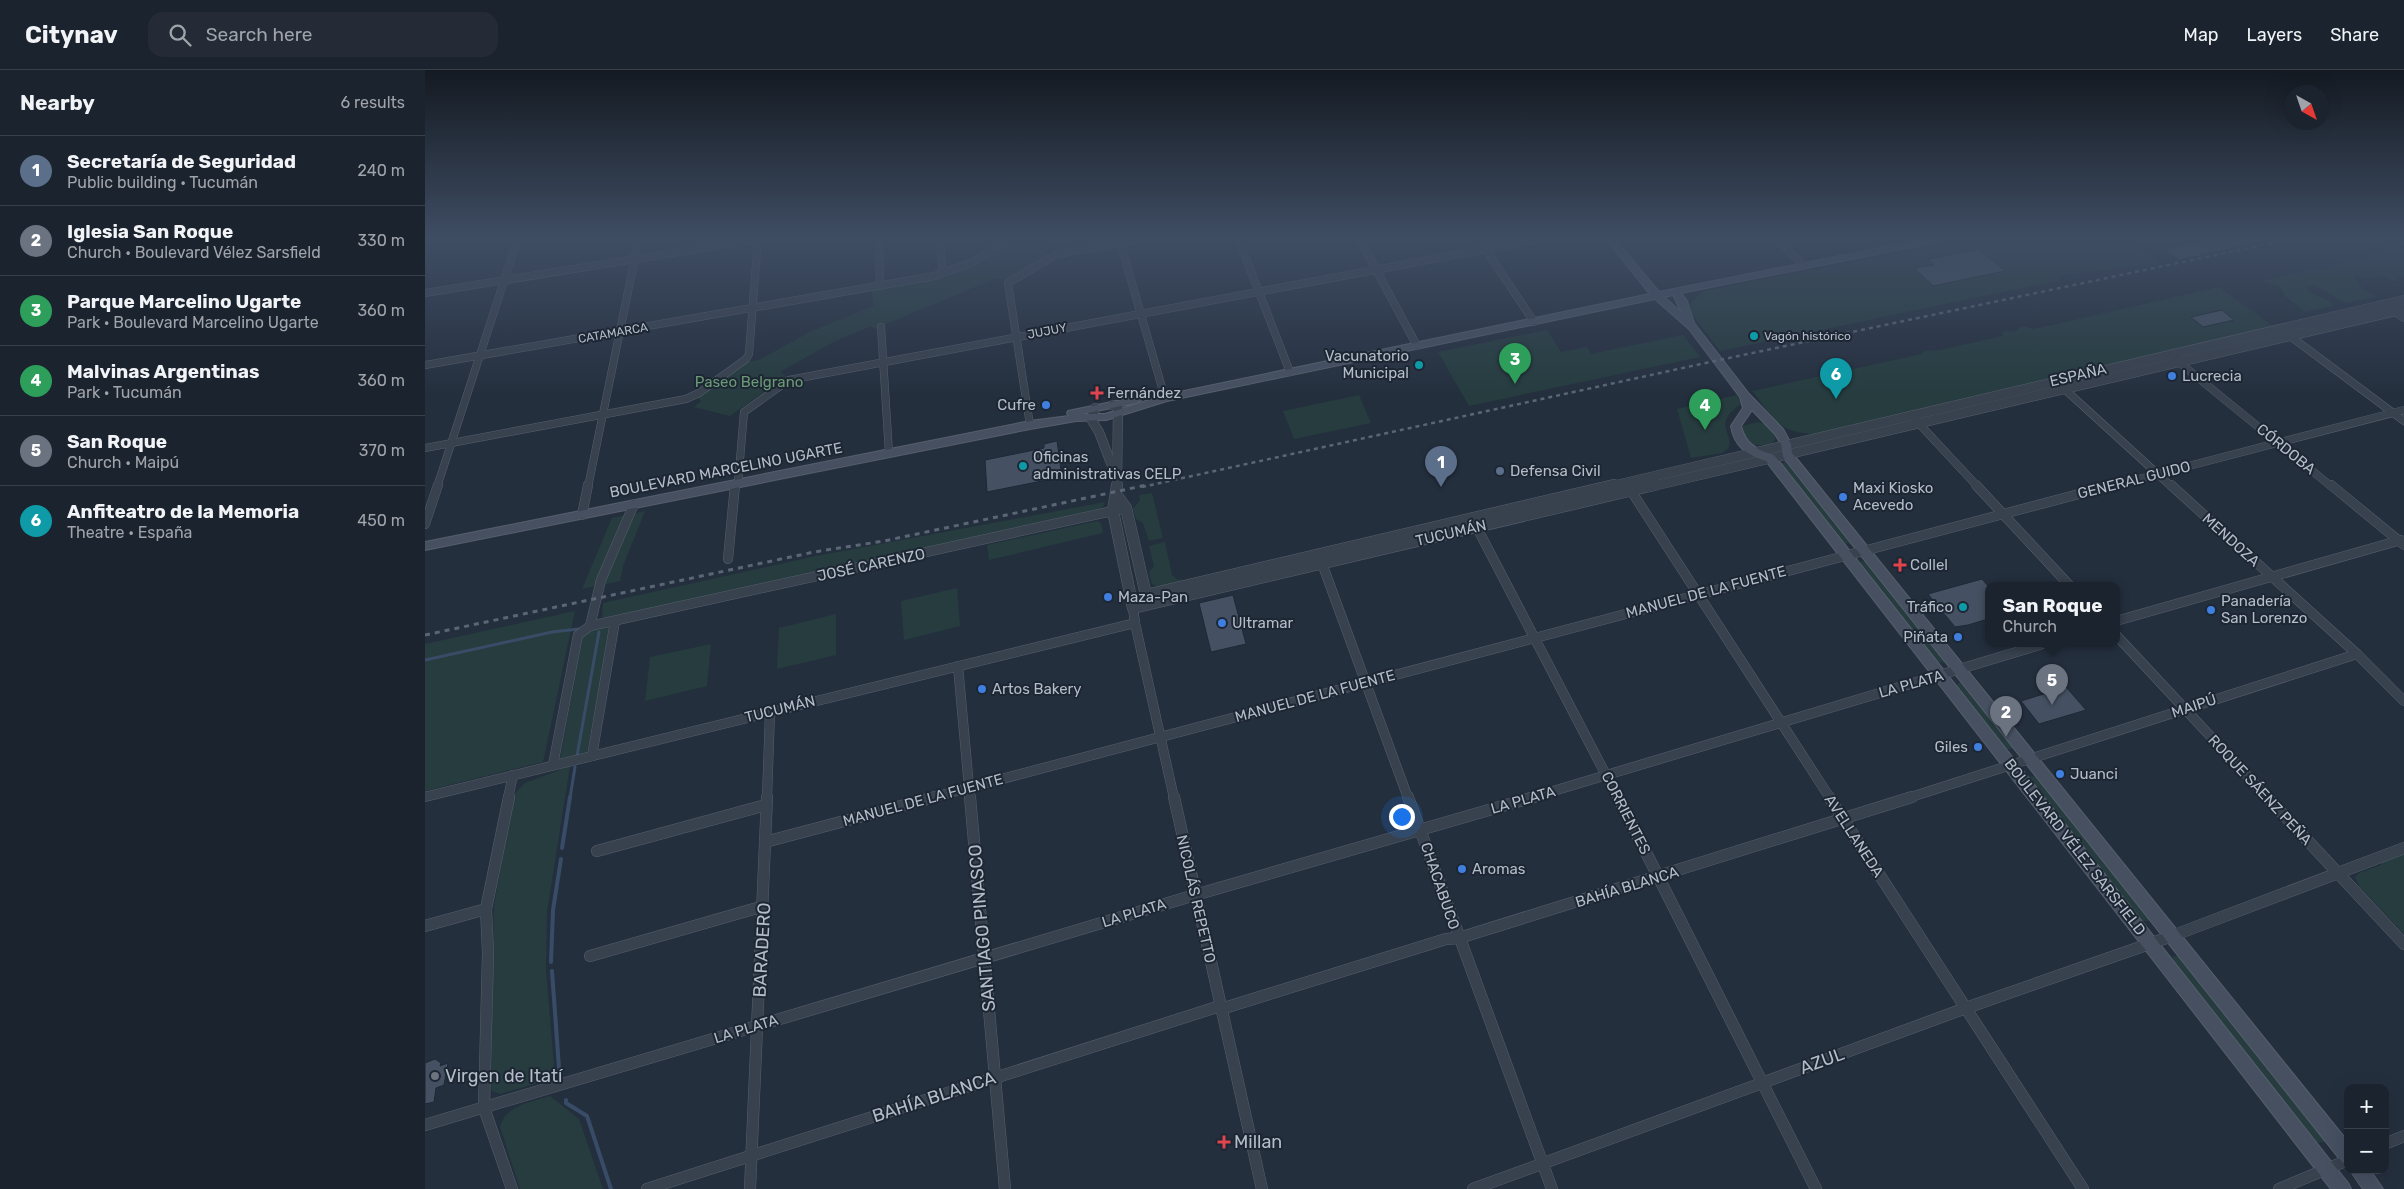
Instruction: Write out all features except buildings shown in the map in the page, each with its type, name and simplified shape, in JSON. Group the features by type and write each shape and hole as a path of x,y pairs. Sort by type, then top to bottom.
{"main road":[{"path":"1652,290 1692,326"},
{"name":"BOULEVARD MARCELINO UGARTE","path":"425,546 1032,424 1076,418 1679,290"},
{"path":"1675,291 1682,301 1692,326"},
{"name":"BOULEVARD VÉLEZ SARSFIELD","path":"1692,326 1745,396 1770,421 1786,449 1959,670 2344,1151"},
{"path":"1745,396 1748,408 1737,423 1736,432 1744,446 1752,453 1770,458"},
{"name":"BOULEVARD VÉLEZ SARSFIELD","path":"1770,458 2342,1189"},
{"path":"2362,1174 2374,1189"}],"street":[{"path":"425,293 442,290"},
{"path":"425,524 502,290"},
{"path":"582,515 628,290"},
{"path":"425,448 694,396 747,357 755,290"},
{"name":"CATAMARCA","path":"425,365 856,290"},
{"path":"1008,290 1032,424"},
{"path":"1133,290 1165,398"},
{"name":"JUJUY","path":"736,484 744,412 786,381 1262,290"},
{"path":"1387,290 1417,346"},
{"path":"1513,290 1534,322"},
{"path":"1258,291 1290,372"},
{"name":"ESPAÑA","path":"1770,458 1786,449 1911,415 2404,300"},
{"path":"2384,304 2404,318"},
{"name":"ESPAÑA","path":"1752,453 1786,449 1918,423 2404,308"},
{"path":"881,327 889,453"},
{"path":"2280,328 2404,422"},
{"name":"CÓRDOBA","path":"2169,354 2402,541"},
{"name":"MENDOZA","path":"2056,381 2400,693 2404,701"},
{"path":"1113,510 1118,497 1116,436 1121,417 1116,409"},
{"name":"GENERAL GUIDO","path":"1865,551 2404,410"},
{"path":"1093,414 1116,475"},
{"path":"1911,415 2066,582"},
{"name":"TUCUMÁN","path":"1629,487 1752,453"},
{"name":"TUCUMÁN","path":"1133,608 1321,559 1629,487 1770,458"},
{"path":"728,560 736,484"},
{"name":"AVELLANEDA","path":"1629,487 2083,1189"},
{"path":"1118,497 1126,508 1146,595 1133,608"},
{"path":"553,765 578,635 590,626 601,580 634,504"},
{"name":"JOSÉ CARENZO","path":"590,626 1126,508"},
{"name":"NICOLÁS REPETTO","path":"1113,510 1160,738 1262,1189"},
{"name":"CORRIENTES","path":"1475,523 1607,776 1816,1189"},
{"path":"2120,620 2271,576 2402,541"},
{"name":"MANUEL DE LA FUENTE","path":"765,842 1865,551"},
{"name":"TUCUMÁN","path":"1146,595 1321,559"},
{"name":"CHACABUCO","path":"1321,559 1552,1189"},
{"path":"593,756 615,621"},
{"name":"TUCUMÁN","path":"425,797 1135,623"},
{"name":"ROQUE SÁENZ PEÑA","path":"2120,639 2404,944"},
{"name":"LA PLATA","path":"425,1125 985,957 1607,776 1780,722 2033,647"},
{"name":"MAIPÚ","path":"2031,760 2357,654"},
{"name":"SANTIAGO PINASCO","path":"958,666 1005,1189"},
{"name":"BARADERO","path":"750,1189 764,906 770,712"},
{"name":"BAHÍA BLANCA","path":"647,1189 996,1076 1446,939 1459,938 2031,760"},
{"path":"512,1189 484,1108 486,909 513,775"},
{"path":"597,850 766,805"},
{"name":"AZUL","path":"1473,1189 1966,1008 2172,936 2404,848"},
{"path":"590,956 764,906"},
{"path":"425,926 486,909"},
{"path":"2389,1142 2404,1136"},
{"path":"2279,1189 2344,1162"}],"green space":[{"name":"Paseo Belgrano","path":"872,290 968,290 874,329 871,326 835,341 780,372 786,376 730,416 694,407 701,401 698,398 747,362 759,360 810,332 873,306"},
{"path":"2011,290 1720,351 1690,312 1691,302 1704,291"},
{"path":"2205,290 2223,290 2273,326 1814,434 1801,433 1784,427 1777,422 1752,391 1922,354 1924,351 1940,350 2003,336 2003,331 2015,332 2022,326 2034,329"},
{"path":"2282,290 2308,290 2327,300 2333,306 2305,312 2285,296"},
{"path":"2324,290 2364,290 2377,297 2345,303"},
{"path":"1547,330 1561,352 1587,347 1591,354 1683,335 1700,357 1469,406 1438,352"},
{"path":"1359,395 1371,423 1294,439 1283,411"},
{"path":"1737,395 1741,403 1730,413 1725,426 1730,441 1728,449 1722,453 1691,458 1677,409"},
{"path":"1757,422 1766,424 1775,434 1775,440 1770,445 1753,445 1743,435 1743,426"},
{"path":"1785,462 1852,543 1842,543 1780,464"},
{"path":"1152,493 1163,538 1149,541 1143,523 1136,519 1133,509 1140,500 1139,495"},
{"path":"1105,502 1103,507 1098,509 613,618 602,617 603,603 816,556"},
{"path":"645,511 623,566 620,581 602,585 632,514"},
{"path":"627,515 596,586 582,589 612,518"},
{"path":"1097,521 1101,523 1103,533 989,560 987,545"},
{"path":"1165,542 1172,575 1178,580 1182,579 1178,583 1158,587 1152,584 1149,572 1154,566 1149,546"},
{"path":"1860,561 1868,562 1945,660 1944,663 1936,662 1859,564"},
{"path":"957,588 960,626 904,640 901,601"},
{"path":"575,611 543,762 425,791 425,644"},
{"path":"836,614 836,655 777,669 779,628"},
{"path":"605,625 610,629 587,753 560,759 583,635 587,631"},
{"path":"711,644 707,686 645,701 650,657"},
{"path":"1960,682 1964,684 2014,747 2013,749 2005,749 1955,687"},
{"path":"570,766 547,912 546,970 555,1078 500,1094 492,1091 491,1084 494,906 513,795 525,783"},
{"path":"2030,776 2039,777 2150,917 2149,921 2140,921 2029,781"},
{"path":"2404,852 2404,934 2360,887 2355,877 2359,873 2381,865 2382,861"},
{"path":"2179,956 2325,1140 2324,1142 2316,1143 2172,961 2173,957"},
{"path":"550,1096 579,1119 603,1189 520,1189 500,1127 507,1114 513,1109"}],"waterway":[{"path":"425,660 552,632 579,629"},
{"path":"577,756 599,632"},
{"path":"570,798 575,767"},
{"path":"562,848 570,797"},
{"path":"551,962 553,910 561,859"},
{"path":"552,971 559,1068"},
{"path":"566,1100 566,1103 587,1116 611,1189"}],"railway":[{"path":"1142,487 1710,362 2049,290"},
{"path":"425,635 814,552 884,541 1147,485"}],"place":[{"name":"Vagón histórico","path":"1754,336"},
{"name":"Vacunatorio Municipal","path":"1419,365"},
{"name":"Lucrecia","path":"2172,376"},
{"name":"Parque Marcelino Ugarte","path":"1515,384"},
{"name":"Fernández","path":"1097,393"},
{"name":"Anfiteatro de la Memoria","path":"1836,399"},
{"name":"Cufre","path":"1046,405"},
{"name":"Malvinas Argentinas","path":"1705,430"},
{"name":"Oficinas administrativas CELP","path":"1023,466"},
{"name":"Defensa Civil","path":"1500,471"},
{"name":"Secretaría de Seguridad","path":"1441,487"},
{"name":"Maxi Kiosko Acevedo","path":"1843,497"},
{"name":"Collel","path":"1900,565"},
{"name":"Maza-Pan","path":"1108,597"},
{"name":"Tráfico","path":"1963,607"},
{"name":"Panadería San Lorenzo","path":"2211,610"},
{"name":"Ultramar","path":"1222,623"},
{"name":"Piñata","path":"1958,637"},
{"name":"Artos Bakery","path":"982,689"},
{"name":"San Roque","path":"2052,705"},
{"name":"Iglesia San Roque","path":"2006,737"},
{"name":"Giles","path":"1978,747"},
{"name":"Juanci","path":"2060,774"},
{"name":"Aromas","path":"1462,869"},
{"name":"Virgen de Itatí","path":"435,1076"},
{"name":"Millan","path":"1224,1142"}]}
